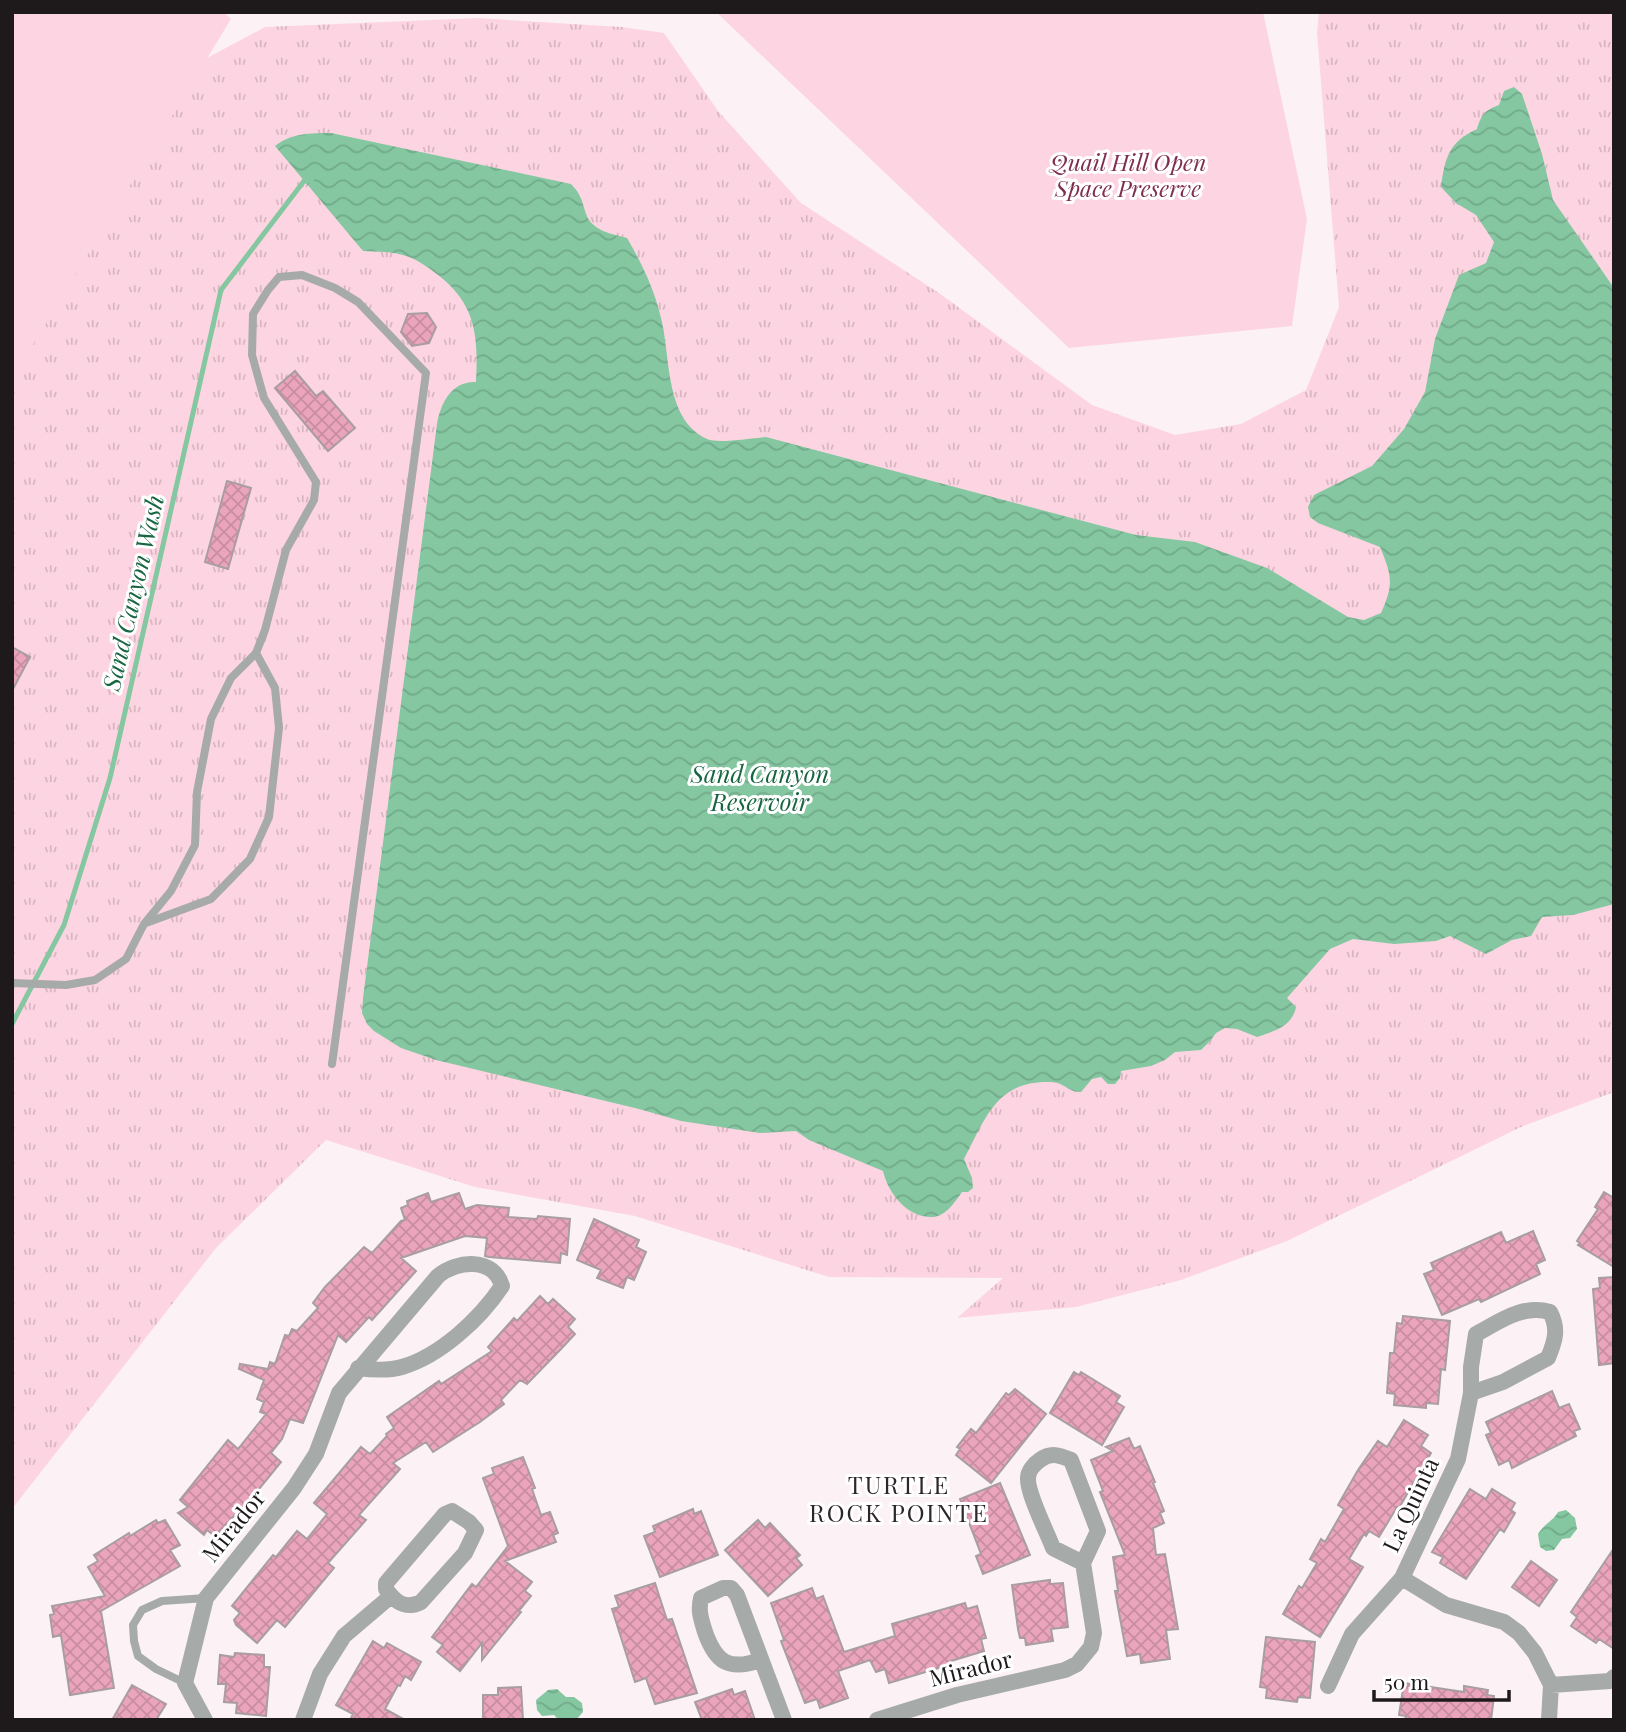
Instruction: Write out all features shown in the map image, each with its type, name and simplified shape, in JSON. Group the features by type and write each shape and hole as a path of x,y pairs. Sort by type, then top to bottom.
{"street":[{"name":"Mirador","path":"185,1683 206,1598 294,1488 316,1454 339,1394 358,1368 449,1267 475,1263 491,1268 500,1278 502,1286 495,1297 447,1345 402,1367 379,1370 358,1368"},
{"name":"La Quinta","path":"1471,1393 1503,1382 1548,1358 1556,1325 1550,1312 1540,1309 1517,1312 1476,1334 1471,1367 1471,1393 1458,1459 1402,1578 1447,1605 1504,1622 1520,1633 1535,1653 1551,1685 1549,1720"},
{"path":"1059,1454 1071,1460 1096,1524 1098,1531 1083,1563 1053,1548 1032,1496 1028,1479 1032,1467 1049,1455 1059,1454"},
{"path":"452,1511 469,1521 476,1530 465,1553 421,1602 409,1606 397,1602 391,1596 386,1586 390,1577 445,1514 452,1511"},
{"name":"Mirador","path":"877,1720 957,1695 1065,1670 1077,1664 1091,1647 1094,1633 1083,1563"},
{"path":"1328,1686 1352,1634 1402,1578"},
{"path":"761,1660 742,1666 730,1664 718,1657 711,1648 699,1614 701,1598 723,1588 731,1588 737,1595 784,1720"},
{"path":"303,1720 320,1674 344,1636 391,1596"},
{"path":"1551,1685 1610,1681 1614,1677"},
{"path":"185,1683 205,1720"}],"lane":[{"path":"12,983 66,985 95,980 127,959 144,924 171,891 195,845 197,792 211,719 231,678 256,653 265,630 286,550 314,500 316,482 264,398 252,355 253,314 268,289 279,277 303,275 335,288 358,302 426,373 332,1064"},
{"path":"144,924 211,899 250,859 269,817 279,728 275,688 256,653"},
{"path":"185,1683 156,1669 138,1656 133,1625 142,1611 162,1601 206,1598"}],"green space":[{"path":"12,12 224,12 231,19 12,379"},
{"name":"Quail Hill Open Space Preserve","path":"716,12 1263,12 1307,219 1292,326 1069,348"},
{"path":"1319,12 1614,12 1614,1092 1521,1127 1287,1241 1181,1280 1076,1307 957,1318 1003,1278 829,1277 635,1216 475,1187 326,1140 216,1248 12,1509 12,342 194,65 265,27 478,18 622,27 664,33 718,111 801,203 939,293 1092,405 1175,435 1241,424 1306,390 1339,307 1317,33"}],"water":[{"name":"Sand Canyon Reservoir","path":"1514,87 1522,94 1542,154 1553,200 1614,288 1614,904 1573,915 1542,917 1531,936 1512,940 1486,954 1450,936 1436,941 1394,944 1353,939 1330,949 1287,998 1296,1007 1294,1014 1286,1024 1276,1030 1257,1037 1237,1029 1225,1028 1216,1033 1201,1050 1175,1052 1151,1066 1121,1071 1115,1084 1108,1084 1101,1077 1092,1079 1081,1092 1051,1082 1018,1087 995,1104 964,1159 973,1188 962,1192 946,1211 933,1217 915,1213 900,1203 889,1188 883,1171 809,1140 796,1131 760,1133 681,1121 436,1060 401,1048 367,1024 362,1013 363,998 437,424 441,408 449,394 460,385 476,382 475,339 469,313 463,301 443,279 406,256 390,252 363,251 275,146 294,136 331,133 571,184 579,194 589,220 603,231 627,238 638,257 658,307 676,402 693,430 707,439 727,441 766,437 1136,535 1195,542 1267,568 1348,617 1364,620 1381,613 1390,587 1387,565 1380,547 1318,523 1310,517 1308,507 1314,495 1372,466 1404,429 1425,392 1435,339 1459,275 1486,263 1494,242 1476,215 1456,203 1441,187 1444,167 1454,145 1477,129 1484,114 1499,105 1504,91"},
{"path":"1566,1510 1575,1518 1577,1529 1570,1538 1562,1539 1554,1550 1546,1551 1540,1547 1538,1534 1558,1512"},
{"path":"557,1689 566,1697 574,1697 582,1703 583,1712 576,1720 559,1720 554,1715 542,1716 537,1710 536,1700 548,1690"}],"building":[{"path":"427,313 436,327 429,343 412,346 401,332 408,314"},
{"path":"295,371 316,396 323,391 355,428 328,451 275,388"},
{"path":"227,481 251,488 228,569 205,562"},
{"path":"12,647 30,657 12,691"},
{"path":"1604,1192 1614,1198 1614,1267 1578,1245 1580,1243 1577,1241 1598,1209 1595,1207"},
{"path":"428,1193 431,1202 459,1193 465,1209 477,1205 509,1208 508,1217 570,1219 567,1255 561,1253 560,1263 489,1257 485,1256 487,1238 465,1236 401,1258 416,1271 372,1320 369,1317 346,1342 338,1335 303,1423 290,1419 282,1439 271,1453 281,1462 216,1537 207,1530 204,1535 178,1513 188,1507 180,1500 228,1440 238,1449 266,1414 260,1412 264,1402 257,1399 264,1380 239,1369 240,1364 268,1369 270,1362 275,1364 285,1335 289,1336 292,1329 297,1331 318,1308 313,1303 325,1287 364,1247 372,1253 401,1221 405,1220 401,1208 408,1205 407,1201"},
{"path":"594,1219 639,1240 636,1247 646,1252 634,1280 627,1277 623,1288 597,1278 601,1270 577,1260"},
{"path":"1533,1231 1545,1260 1536,1264 1540,1274 1481,1302 1479,1299 1442,1315 1424,1274 1434,1270 1431,1263 1501,1232 1506,1243"},
{"path":"1614,1277 1614,1363 1599,1365 1593,1289 1600,1288 1599,1278"},
{"path":"540,1296 548,1304 553,1299 575,1319 568,1327 575,1334 527,1384 520,1380 501,1400 504,1404 480,1422 433,1452 426,1442 393,1463 400,1469 359,1515 366,1520 328,1563 334,1568 285,1627 277,1620 257,1643 236,1625 234,1620 240,1613 232,1606 273,1555 276,1557 297,1531 307,1539 327,1514 314,1503 361,1447 370,1454 394,1428 387,1417 439,1381 441,1384 492,1351 488,1347 514,1318 517,1321"},
{"path":"1403,1316 1450,1321 1438,1404 1426,1403 1426,1408 1394,1405 1395,1394 1387,1393 1390,1353 1394,1353 1397,1323 1402,1324"},
{"path":"1074,1372 1079,1375 1081,1372 1120,1396 1116,1402 1124,1407 1102,1445 1050,1413"},
{"path":"1015,1389 1046,1414 991,1483 956,1455 960,1449 957,1447 971,1429 976,1433 1006,1393 1009,1395"},
{"path":"1552,1391 1559,1408 1569,1404 1580,1429 1574,1431 1576,1436 1512,1468 1509,1460 1499,1465 1486,1435 1491,1433 1486,1422"},
{"path":"1404,1420 1428,1435 1421,1446 1431,1453 1379,1537 1369,1531 1366,1536 1364,1534 1349,1559 1363,1567 1320,1637 1283,1614 1299,1586 1302,1588 1317,1563 1310,1559 1321,1539 1325,1542 1344,1509 1338,1505 1358,1470 1378,1441 1387,1447"},
{"path":"1129,1438 1134,1449 1140,1446 1164,1511 1160,1513 1164,1523 1153,1528 1156,1555 1165,1554 1178,1629 1166,1630 1170,1659 1141,1663 1140,1654 1127,1656 1115,1591 1118,1591 1113,1557 1125,1555 1100,1492 1103,1491 1091,1460 1113,1451 1106,1447"},
{"path":"523,1457 535,1488 532,1489 541,1515 550,1512 558,1533 553,1535 556,1542 505,1561 532,1582 525,1591 531,1596 482,1660 482,1643 460,1671 437,1652 443,1645 432,1637 472,1584 476,1587 508,1546 483,1478 494,1474 492,1468"},
{"path":"1000,1483 1030,1555 983,1574 976,1556 981,1554 960,1499"},
{"path":"1470,1489 1486,1499 1492,1489 1515,1503 1511,1510 1515,1513 1504,1532 1500,1529 1466,1579 1440,1563 1443,1557 1432,1552"},
{"path":"693,1509 694,1514 701,1511 718,1555 660,1577 644,1536 655,1532 653,1526"},
{"path":"156,1520 158,1523 165,1520 180,1545 170,1550 180,1566 101,1611 114,1688 70,1695 61,1635 53,1637 50,1615 54,1614 52,1606 105,1596 88,1567 98,1561 94,1555"},
{"path":"758,1520 765,1528 770,1523 800,1555 796,1558 802,1565 768,1596 725,1550"},
{"path":"1614,1548 1614,1649 1599,1639 1596,1643 1571,1626 1577,1617 1571,1612"},
{"path":"1531,1561 1557,1580 1539,1606 1512,1587"},
{"path":"1050,1580 1050,1584 1063,1583 1068,1627 1051,1629 1053,1641 1026,1645 1025,1638 1020,1638 1012,1585"},
{"path":"655,1583 667,1620 672,1619 697,1693 655,1704 646,1678 635,1682 612,1609 619,1607 615,1596"},
{"path":"812,1588 816,1599 823,1596 844,1652 895,1636 892,1624 965,1603 967,1609 977,1606 986,1638 981,1639 984,1651 951,1661 952,1664 889,1683 885,1669 876,1672 870,1660 838,1671 848,1698 820,1708 817,1699 805,1703 781,1641 784,1640 771,1603"},
{"path":"1266,1637 1315,1642 1310,1698 1298,1697 1297,1702 1266,1698 1267,1688 1260,1687"},
{"path":"373,1641 384,1648 387,1643 421,1662 411,1680 405,1676 400,1686 398,1685 385,1709 405,1720 350,1720 353,1714 336,1705"},
{"path":"235,1653 264,1655 264,1667 270,1667 266,1716 236,1713 237,1703 224,1702 226,1684 218,1684 220,1655 234,1657"},
{"path":"1404,1683 1464,1692 1464,1686 1488,1690 1487,1695 1494,1696 1491,1720 1405,1720 1406,1716 1399,1715"},
{"path":"132,1685 166,1704 156,1720 112,1720"},
{"path":"521,1687 523,1720 483,1719 483,1695 498,1695 498,1688"},
{"path":"732,1689 734,1695 745,1691 755,1720 702,1720 695,1702"}],"waterway":[{"name":"Sand Canyon Wash","path":"12,1024 64,925 110,778 221,290 304,181 312,181"}],"district":[{"name":"TURTLE ROCK POINTE","path":"899,1500"}]}
